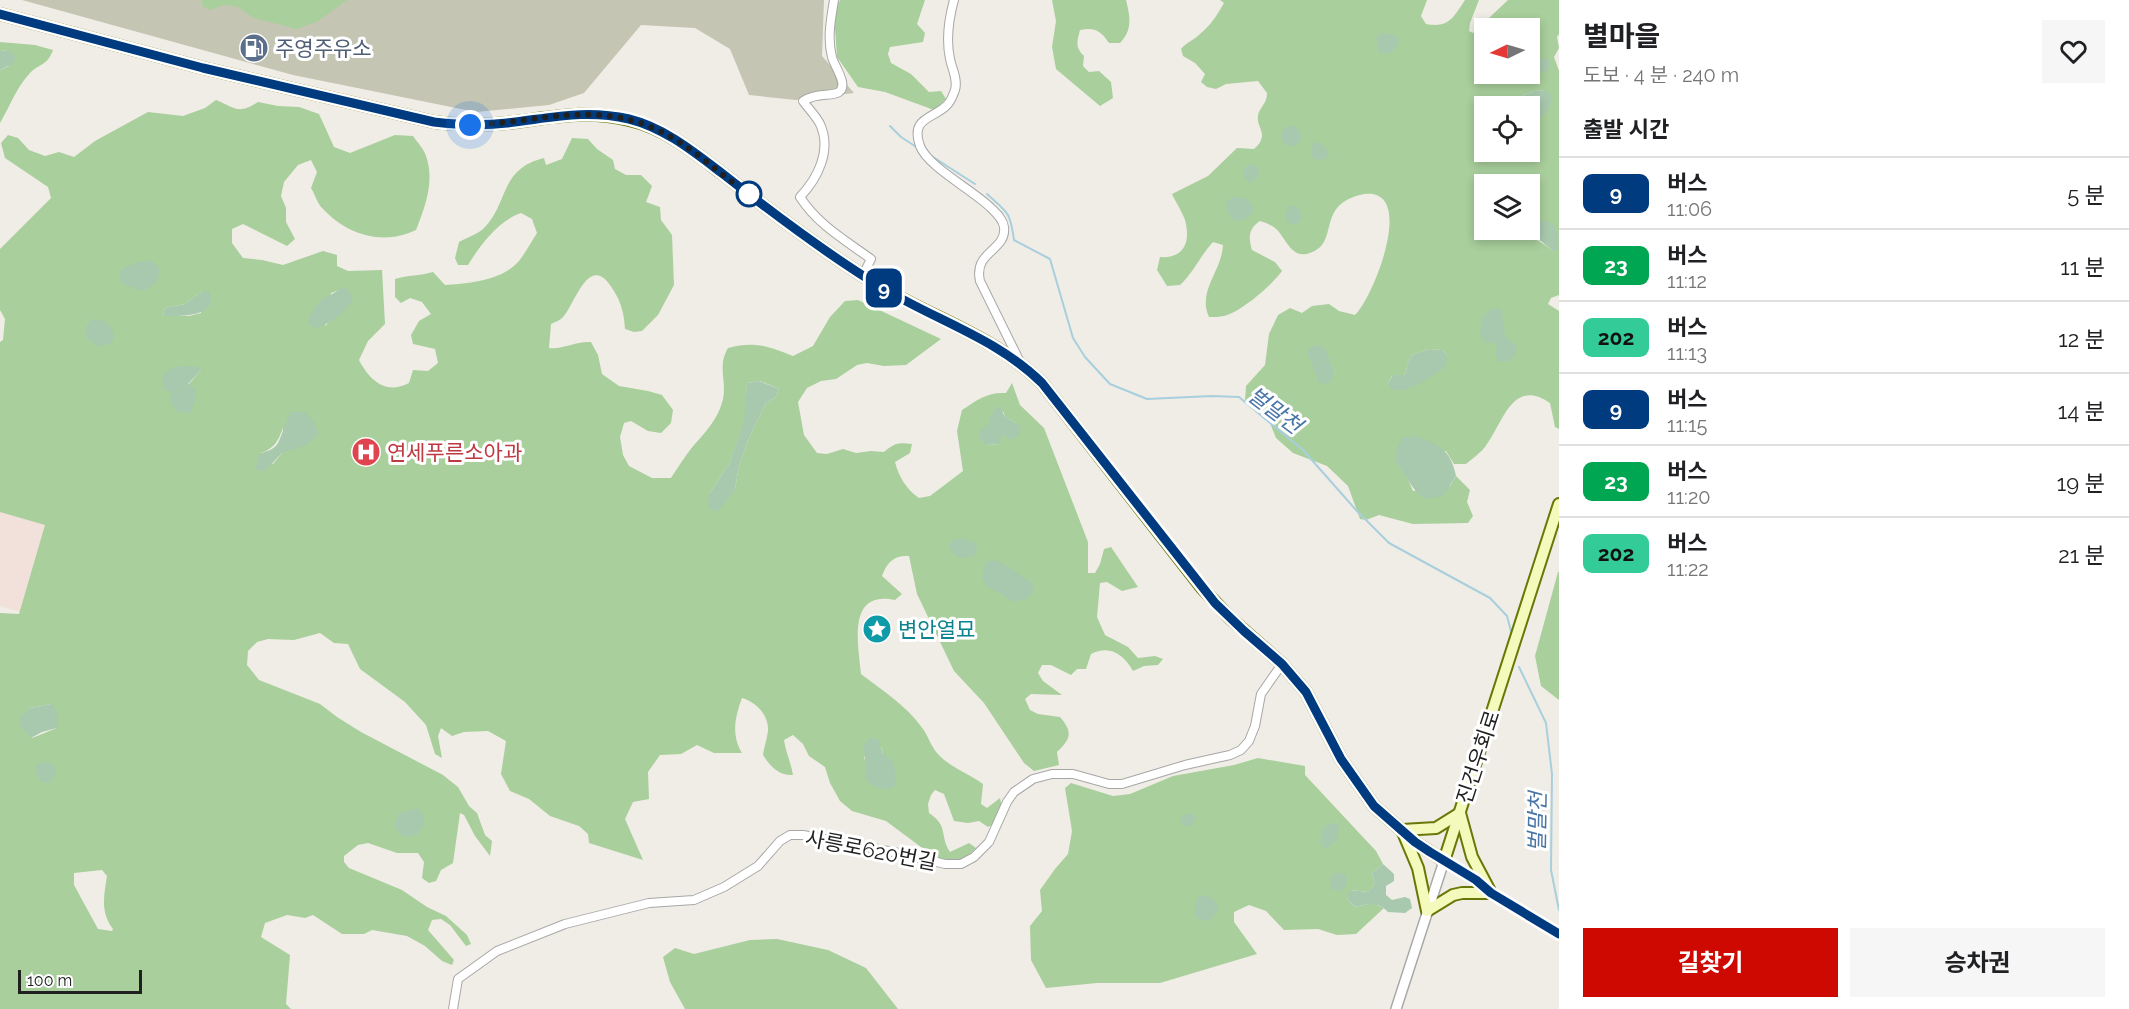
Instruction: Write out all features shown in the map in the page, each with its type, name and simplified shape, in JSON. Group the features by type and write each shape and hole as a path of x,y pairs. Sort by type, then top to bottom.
{"main road":[{"path":"0,14 203,68 434,122 452,125 488,124 560,114 588,113 632,120 660,131 684,145 773,212 863,275 1020,362 1042,383 1215,603 1282,664 1306,692 1341,759 1374,806 1415,842 1444,861"},
{"name":"진건우회로","path":"1444,861 1559,504"},
{"path":"1460,813 1472,857 1491,893 1462,892 1426,911 1418,868 1402,830 1436,828 1460,813"}],"street":[{"path":"834,0 829,33 831,54 843,83 842,89 839,92 815,95 803,101 819,123 824,135 824,143 818,175 800,197 809,211 825,226 871,259 863,275"},
{"path":"954,0 950,20 949,47 956,87 949,103 923,120 919,126 918,139 921,148 932,163 980,197 1002,222 1003,235 995,248 980,261 978,274 1020,362"},
{"name":"사릉로620번길","path":"453,1009 458,979 497,951 565,924 649,903 694,900 724,887 758,866 780,841 790,835 803,835 945,864 961,864 974,857 988,843 1006,802 1014,792 1033,779 1052,774 1073,774 1109,784 1122,784 1185,765 1230,755 1241,750 1249,741 1255,726 1261,694 1282,664"},
{"path":"1444,861 1476,880 1491,893 1559,934"},
{"name":"진건우회로","path":"1396,1009 1444,861"}],"shaded area":[{"path":"22,0 824,0 822,56 854,93 796,100 749,95 730,49 695,28 641,25 584,93 549,105 476,112 293,75"},
{"path":"0,511 48,518 66,625 0,606"}],"green space":[{"path":"202,0 347,0 318,21 297,29 254,18 238,7 224,5 210,10 202,6"},
{"path":"840,0 925,0 917,24 925,33 923,42 890,47 888,54 891,63 911,74 929,92 941,91 946,99 934,110 885,92 858,87 837,57 834,14"},
{"path":"1052,0 1126,0 1129,28 1120,43 1109,43 1103,35 1090,29 1080,30 1079,34 1079,50 1084,56 1083,66 1089,72 1099,71 1111,82 1113,98 1100,106 1056,69 1052,47 1056,21"},
{"path":"1220,0 1427,0 1421,16 1426,24 1434,25 1450,20 1465,0 1479,0 1469,31 1474,32 1474,84 1540,84 1540,18 1489,18 1508,0 1559,0 1559,34 1557,37 1559,48 1554,57 1559,71 1559,295 1551,298 1548,304 1559,311 1559,429 1555,427 1550,403 1537,396 1527,395 1518,399 1511,406 1485,447 1466,464 1454,464 1446,451 1396,462 1406,475 1413,491 1450,486 1456,476 1470,490 1467,502 1473,516 1468,523 1413,524 1379,515 1366,520 1360,519 1348,486 1327,466 1293,453 1276,438 1268,418 1245,401 1246,386 1265,365 1269,334 1278,315 1290,308 1302,313 1312,306 1329,304 1339,311 1355,315 1362,305 1385,251 1389,231 1389,214 1384,201 1373,194 1367,194 1354,197 1341,204 1331,219 1324,242 1318,249 1304,254 1295,252 1277,230 1260,221 1250,233 1252,250 1275,262 1282,271 1256,297 1224,316 1209,317 1206,308 1208,290 1219,264 1223,245 1213,242 1180,285 1167,286 1157,270 1160,257 1175,255 1184,248 1186,242 1185,220 1172,194 1208,176 1237,148 1254,149 1262,139 1258,117 1266,101 1267,93 1258,81 1226,84 1216,89 1207,87 1201,82 1205,74 1195,63 1183,56 1181,49 1198,36 1224,3","holes":["1429,349 1442,350 1447,355 1388,383 1392,376 1406,373 1412,355","1329,360 1334,370 1318,381 1316,372"]},
{"path":"1387,33 1397,36 1399,43 1391,52 1379,53 1376,39 1379,34"},
{"path":"0,42 35,45 53,50 46,62 25,79 0,123 0,70 9,66 7,50 0,51"},
{"path":"7,50 15,56 14,63 0,70 0,51"},
{"path":"1543,58 1550,59 1550,68 1546,72 1540,72 1540,61"},
{"path":"1545,90 1551,95 1548,110 1542,117 1540,116 1540,96 1522,96 1534,91"},
{"path":"216,100 237,109 246,108 258,102 299,107 319,114 334,147 350,153 395,135 413,136 422,148 429,165 430,175 425,203 416,230 404,235 378,237 354,231 343,225 322,208 311,188 317,172 311,160 298,165 284,182 281,196 286,208 286,222 295,239 287,246 243,224 232,229 232,243 243,258 283,265 323,251 337,255 337,266 348,271 382,270 385,324 368,341 359,360 374,380 386,387 409,383 413,370 428,371 438,363 435,349 413,344 411,335 419,321 431,314 422,302 410,298 401,303 395,297 395,279 433,272 445,285 464,284 495,277 519,261 537,233 532,219 521,213 498,227 484,241 468,265 458,265 455,258 459,242 484,228 492,218 506,188 519,170 544,158 546,165 562,159 572,138 588,139 597,149 613,160 615,169 626,175 641,175 652,186 646,202 660,207 661,220 672,235 674,285 658,315 642,331 634,332 625,329 621,306 610,285 602,277 595,275 582,285 563,317 551,324 549,348 591,342 598,355 602,374 619,386 662,395 673,410 671,423 661,433 648,431 631,421 624,423 620,437 623,455 629,466 652,478 671,478 687,453 714,421 723,399 723,361 728,348 746,345 761,346 793,356 813,346 830,317 845,301 858,300 941,339 906,365 884,366 867,363 857,365 836,379 821,381 807,388 798,402 804,435 817,453 827,454 843,449 856,453 884,452 897,444 912,444 910,453 895,462 901,478 910,491 919,498 930,496 963,471 957,431 962,410 988,395 1006,393 1012,383 1020,405 1044,428 1088,542 1088,573 1095,573 1104,549 1111,547 1138,587 1122,591 1107,582 1100,583 1097,617 1105,635 1128,647 1138,658 1155,656 1163,659 1158,665 1144,666 1133,671 1121,656 1104,650 1091,654 1086,669 1077,669 1071,675 1051,665 1042,665 1038,673 1043,681 1062,695 1031,694 1025,699 1030,710 1038,714 1060,717 1069,735 1057,752 1059,765 1034,771 1024,763 984,703 954,671 917,594 909,556 895,558 886,567 882,576 902,594 895,600 880,599 869,603 862,611 858,634 861,674 910,713 942,758 983,784 981,804 987,808 1000,798 1002,808 996,823 988,827 979,821 968,823 954,821 944,794 935,790 931,795 928,804 929,813 942,827 950,852 969,843 976,848 960,863 949,863 929,853 886,821 852,811 840,801 830,783 825,767 809,756 803,744 793,735 784,740 793,775 779,772 763,755 768,731 764,715 757,706 742,698 735,733 742,753 714,753 697,745 681,754 660,755 648,772 649,799 633,802 625,819 643,860 589,843 588,834 579,826 550,816 529,799 510,791 501,774 506,741 488,731 464,732 452,736 441,728 438,736 442,758 435,754 426,725 405,702 360,669 348,644 334,643 320,633 294,640 268,639 257,642 248,651 247,665 259,680 320,704 361,732 443,775 458,787 469,806 477,813 485,835 492,841 490,856 475,836 464,815 460,813 453,863 441,870 436,881 429,883 422,878 424,862 418,853 397,853 368,843 358,845 344,856 344,862 349,868 402,890 427,907 446,916 467,935 471,944 466,946 450,925 441,919 432,920 428,930 454,960 452,965 442,961 425,946 407,936 372,930 364,934 342,934 313,915 305,918 287,915 265,923 261,937 290,955 286,1004 291,1009 0,1009 0,613 19,614 45,525 0,512 0,342 3,340 5,319 0,310 0,249 51,198 48,187 5,158 1,143 8,135 18,138 29,150 45,156 59,152 74,157 95,141 148,112 183,116 205,108","holes":["342,289 348,290 335,316 325,326 331,293","201,292 201,313 189,316 163,316 165,308 185,304","182,366 201,370 188,385 173,393","760,381 779,389 776,397 766,403 749,438 739,466 735,489 709,494 729,464 745,420 747,383","1003,411 1005,417 1016,423 1005,436 1000,433 1000,444 987,445 992,424","283,428 282,453 273,464 261,453 273,446","51,704 57,728 32,738 30,708","881,747 883,754 866,775 864,757","102,870 107,876 105,910 113,929 112,931 98,929 74,885 74,873"]},
{"path":"1291,126 1298,129 1301,136 1298,143 1291,146 1284,143 1281,136 1284,129"},
{"path":"1314,142 1321,143 1329,154 1325,159 1317,160 1312,156 1311,147"},
{"path":"1250,164 1258,167 1259,176 1249,183 1243,176 1244,168"},
{"path":"1232,197 1245,198 1252,204 1253,211 1247,218 1233,220 1227,211 1227,202"},
{"path":"1289,205 1298,207 1302,218 1296,225 1288,223 1285,215"},
{"path":"1540,219 1549,222 1556,228 1558,250 1553,251 1538,240"},
{"path":"142,261 152,261 159,267 154,284 143,291 122,284 119,273 125,267"},
{"path":"342,288 348,289 353,298 350,303 332,321 314,328 309,323 309,317 320,301"},
{"path":"209,291 211,300 209,306 203,311 196,314 163,316 165,308 185,304 201,292"},
{"path":"1496,308 1502,310 1505,337 1515,344 1517,350 1513,358 1499,362 1495,353 1496,343 1485,343 1480,335 1482,317 1488,311"},
{"path":"93,319 105,321 114,332 114,339 108,345 97,346 86,338 85,327"},
{"path":"1314,345 1324,347 1334,370 1331,381 1325,384 1318,382 1307,351"},
{"path":"1429,349 1442,350 1447,355 1446,366 1405,390 1391,389 1388,383 1393,375 1406,373 1412,355"},
{"path":"182,366 198,367 201,370 188,384 196,390 195,401 190,413 178,412 171,405 170,396 173,393 164,389 162,377 170,369"},
{"path":"759,381 779,389 776,397 766,403 749,438 739,466 735,489 717,512 710,509 709,494 729,464 744,421 747,383"},
{"path":"996,407 1000,407 1005,417 1021,428 1018,436 1011,440 1001,434 1000,444 987,445 980,440 980,432 986,425 991,424 988,420"},
{"path":"291,412 305,412 315,423 318,434 307,445 282,453 265,471 256,470 259,456 271,450 278,443"},
{"path":"1416,436 1443,449 1451,460 1456,476 1443,496 1425,499 1412,486 1395,461 1397,447 1403,437"},
{"path":"961,538 977,543 976,556 960,558 952,553 949,545 952,540"},
{"path":"992,560 1033,583 1033,593 1026,599 1014,602 985,585 982,577 985,563"},
{"path":"1558,572 1559,700 1541,686 1535,656"},
{"path":"51,704 55,707 58,719 57,728 31,738 21,726 20,718 30,708"},
{"path":"870,738 878,739 883,754 894,762 896,784 892,788 878,788 866,780 864,745"},
{"path":"1258,758 1305,766 1305,775 1376,851 1383,864 1372,873 1375,884 1368,892 1351,890 1347,899 1355,907 1372,903 1384,908 1356,934 1337,935 1318,929 1284,930 1266,911 1249,905 1234,912 1234,922 1257,954 1160,983 1097,983 1046,988 1031,960 1030,926 1042,911 1040,890 1068,854 1072,831 1065,788 1071,783 1113,796 1130,794 1173,776 1234,765"},
{"path":"47,762 54,765 56,773 49,783 41,782 36,773 36,765"},
{"path":"417,808 423,814 424,824 417,835 405,837 394,825 398,814"},
{"path":"1191,813 1197,818 1192,825 1184,826 1180,822 1181,818"},
{"path":"1328,824 1339,825 1337,841 1325,849 1320,843 1323,829"},
{"path":"1383,864 1394,874 1394,881 1386,886 1386,895 1392,900 1405,897 1410,899 1412,908 1405,913 1388,912 1372,904 1355,907 1347,899 1350,890 1368,892 1375,884 1372,873"},
{"path":"1335,873 1344,873 1347,878 1346,886 1341,891 1331,889 1330,878"},
{"path":"1204,895 1216,903 1218,909 1212,919 1202,921 1195,916 1195,905 1198,897"},
{"path":"777,939 828,950 866,968 898,1009 685,1009 670,982 663,957 675,948 694,954 750,940"}],"waterway":[{"name":"벌말천","path":"890,126 901,137 918,148"},
{"name":"벌말천","path":"933,157 975,184"},
{"name":"벌말천","path":"987,194 1007,213 1014,240 1050,259 1073,338 1085,357 1110,384 1147,399 1239,397 1303,450 1356,510 1389,543 1490,598 1507,616 1512,635"},
{"name":"벌말천","path":"1519,667 1546,723 1552,774 1551,870 1559,910"}],"bus line":[{"name":"9","path":"0,14 203,68 434,122 470,125 518,121 560,114 604,114 647,125 672,137 863,275 1007,354 1032,372 1215,603 1272,654 1306,692 1341,759 1374,806 1415,842 1476,880 1491,893 1559,934"}],"place":[{"name":"주영주유소","path":"254,48"},
{"name":"연세푸른소아과","path":"366,452"},
{"name":"변안열묘","path":"877,629"}],"route":[{"path":"470,125 506,123 574,113 604,114 632,120 660,131 684,145 749,194"}]}
